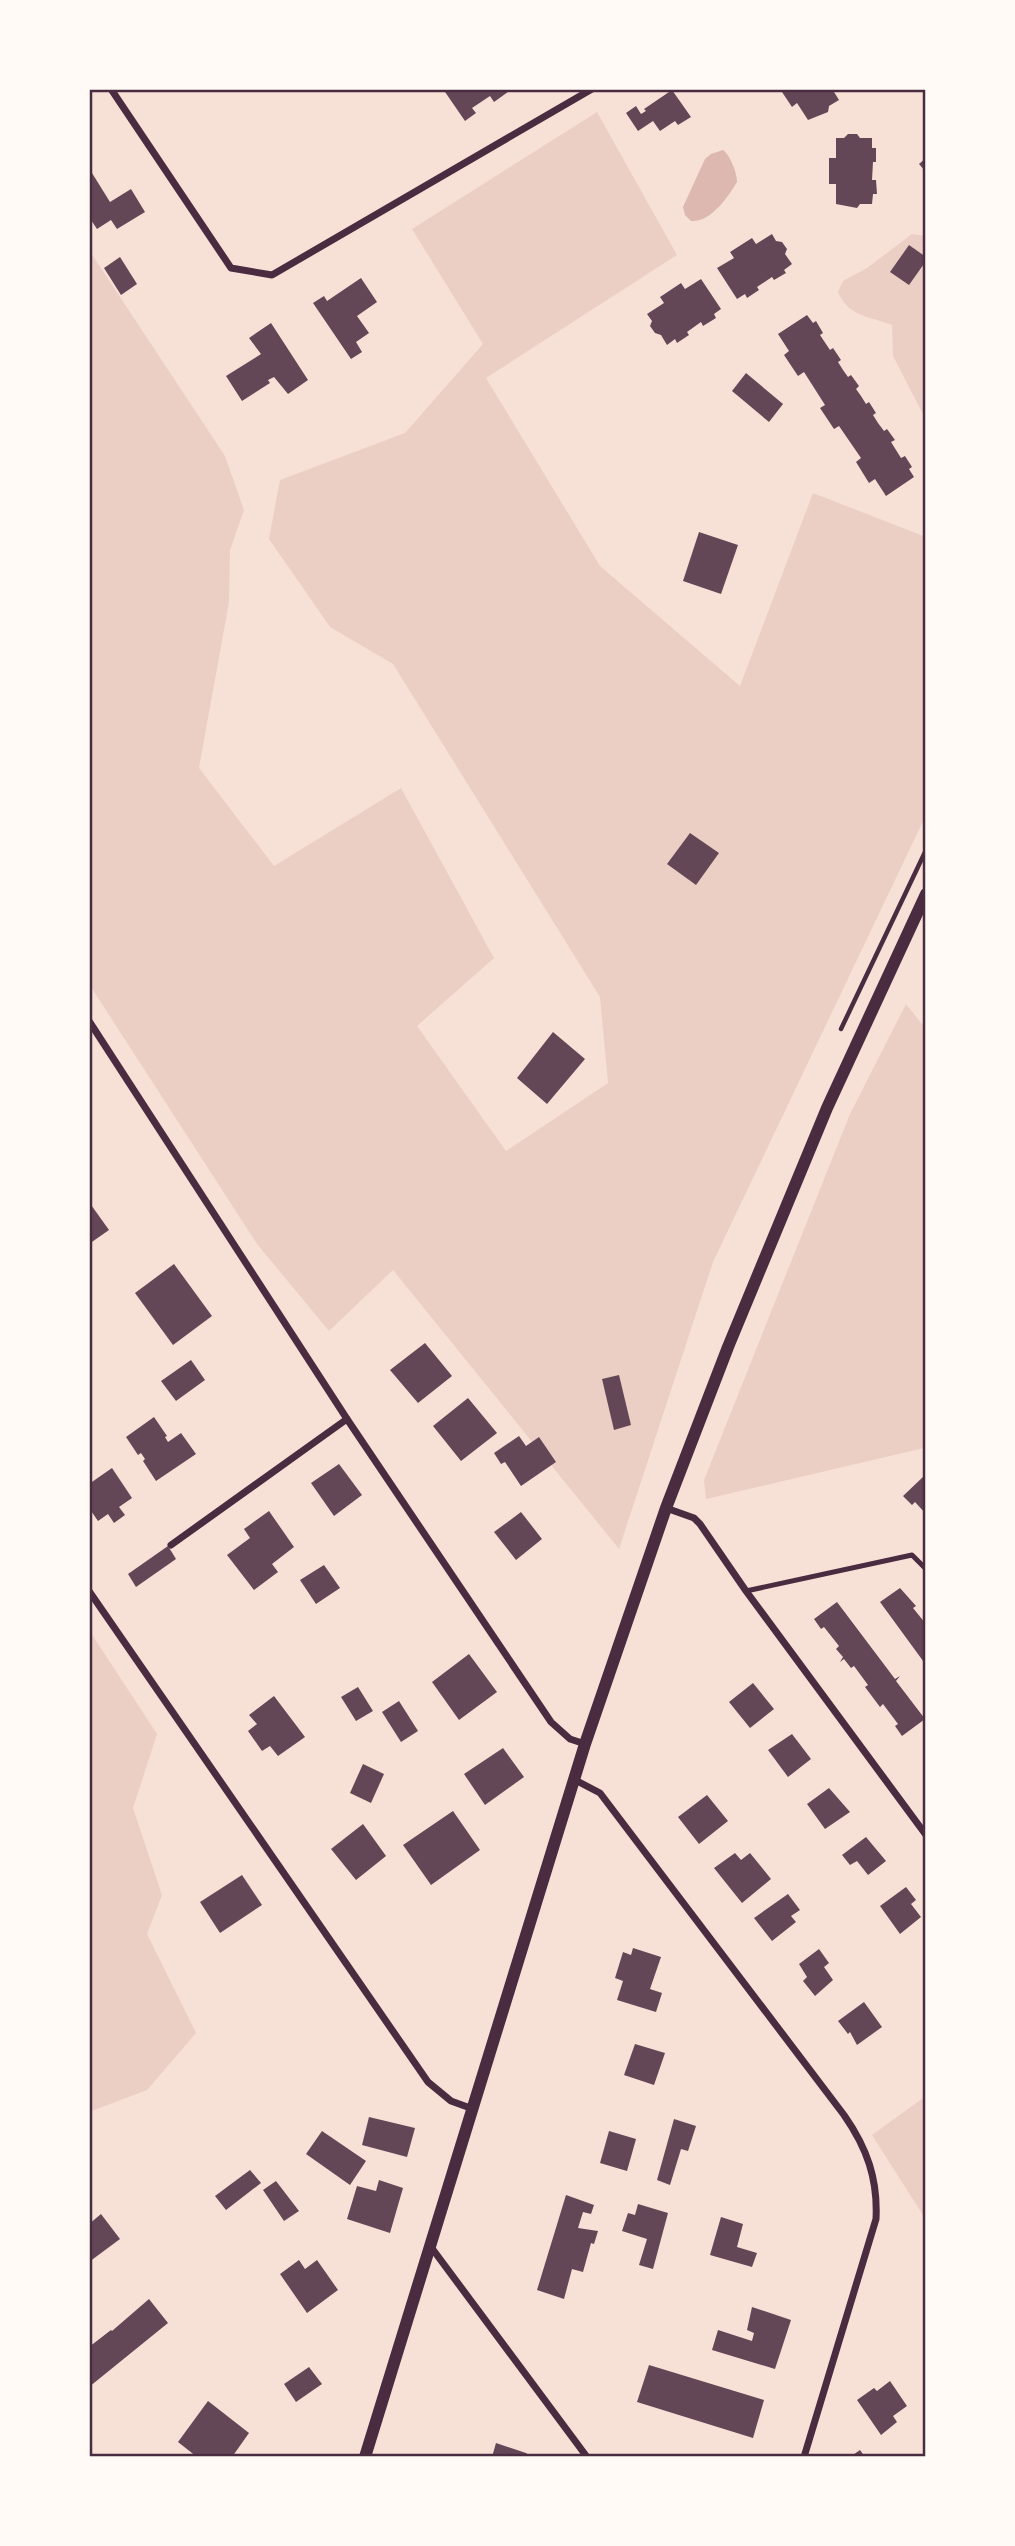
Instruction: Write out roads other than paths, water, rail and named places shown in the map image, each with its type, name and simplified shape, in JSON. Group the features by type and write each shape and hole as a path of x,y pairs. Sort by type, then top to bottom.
{"street":[{"path":"111,89 231,268 272,275 592,89"},
{"path":"365,2457 585,1744 666,1508 723,1359 827,1108 926,894"},
{"path":"89,1021 347,1419 551,1722 570,1739 585,1744"},
{"path":"172,1545 347,1419"},
{"path":"666,1508 694,1518 700,1524 746,1591 926,1835"},
{"path":"89,1591 428,2082 451,2101 473,2110"},
{"path":"575,1780 600,1793 857,2133 867,2152 877,2196 876,2219 804,2457"},
{"path":"431,2247 587,2457"}],"lane":[{"path":"746,1591 912,1555 926,1569"}]}
